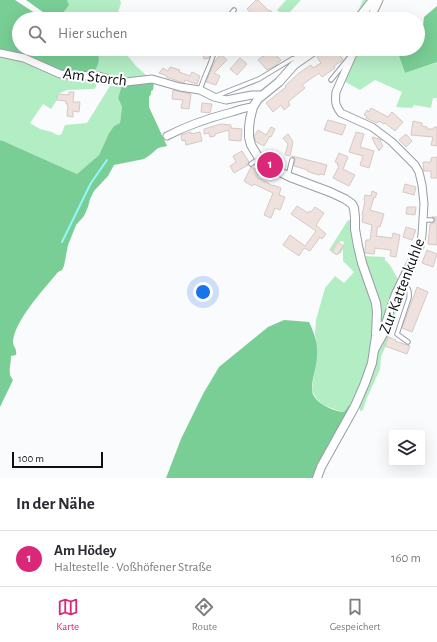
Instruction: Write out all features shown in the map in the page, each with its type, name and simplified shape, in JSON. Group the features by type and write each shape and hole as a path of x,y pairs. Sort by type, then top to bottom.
{"street":[{"path":"364,12 373,0"},
{"path":"373,12 379,0"},
{"name":"Am Storch","path":"0,53 12,56"},
{"name":"Am Storch","path":"14,56 24,58 60,74 80,76 95,75 120,82 152,79 180,87 200,90 214,97 226,100 252,95 262,95"},
{"name":"Zur Kattenkuhle","path":"352,56 336,92 335,99 337,108 341,113 372,127 386,137 415,165 422,185 424,204 420,246 395,295 384,332 374,351"},
{"path":"305,57 294,65 279,82 258,99 253,107 250,119 249,137 253,150 260,158 280,172 330,192 352,204 354,208 355,229 358,246 362,263 376,303 377,312 374,351 368,376 355,406 321,467 317,478"},
{"path":"167,136 179,129 209,118 247,107 253,107"}],"lane":[{"path":"200,90 213,56"},
{"path":"214,97 259,79 292,59 301,56 305,57"},
{"path":"332,80 350,56"},
{"path":"251,164 260,158"},
{"path":"288,176 292,160"},
{"path":"423,220 432,220"},
{"path":"401,282 408,288 409,298 397,334 408,342"}],"green space":[{"path":"0,0 15,0 33,12 12,12 12,56 0,52"},
{"path":"26,0 67,0 69,5 64,12 43,12"},
{"path":"67,0 120,0 121,3 118,12 64,12 68,5"},
{"path":"286,0 301,0 290,12 279,12 277,10"},
{"path":"363,0 371,0 362,12 356,12"},
{"path":"437,6 437,62 405,73 399,56 425,56 425,16"},
{"path":"0,55 98,77 96,87 94,89 67,90 58,94 57,100 51,109 43,104 30,123 40,129 57,135 61,135 65,125 87,123 110,86 122,85 118,98 122,107 120,123 114,126 109,133 99,155 77,174 1,140 0,141"},
{"path":"12,56 98,56 99,61 93,73 63,73"},
{"path":"99,56 128,56 147,76 131,81 93,73"},
{"path":"355,56 399,56 405,73 437,62 437,98 433,98 431,108 414,105 412,108 396,107 402,92 375,80 360,90 344,81"},
{"path":"154,82 153,90 151,91 149,97 149,107 167,146 158,148 144,159 114,165 108,176 94,191 84,216 76,225 68,245 62,270 58,272 38,296 18,325 13,343 16,349 16,355 11,356 10,375 13,380 0,407 0,141 1,140 77,174 99,155 109,133 114,126 120,123 122,107 118,98 122,85"},
{"path":"348,220 352,221 375,311 371,361 352,406 349,405 344,412 342,412 323,405 316,398 312,390 317,354 315,334 316,320 325,288 335,276 344,283 354,272 343,261 343,249 340,254 338,253 344,243 343,241 337,243 332,252 329,250"},
{"path":"363,256 385,257 385,260 390,265 399,281 380,337 379,319"},
{"path":"401,287 402,288 396,305 393,328 381,357 380,369 363,410 360,411 360,406 370,379 376,354"},
{"path":"284,320 309,322 316,342 317,351 312,389 315,398 323,405 342,412 344,412 349,405 352,406 314,478 166,478 181,439 203,394 219,367 268,327"}],"building":[{"path":"256,0 258,0 272,12 250,12 247,9"},
{"path":"203,56 210,56 209,58 204,59"},
{"path":"219,56 223,56 227,60 214,73 220,76 216,85 206,82 215,61"},
{"path":"277,56 281,60 275,66 267,70 258,60 263,57"},
{"path":"340,56 343,60 322,77 319,73 302,85 305,88 288,102 290,105 284,110 281,105 273,112 266,103 286,87 285,86 299,73 311,65 313,68 321,63 317,57"},
{"path":"240,58 247,64 237,75 230,69"},
{"path":"170,67 180,70 179,72 190,76 192,72 200,76 197,84 185,80 184,83 159,73 163,68 168,71"},
{"path":"173,90 191,94 189,109 181,108 183,100 172,99"},
{"path":"69,92 74,92 73,102 80,102 79,112 73,111 73,117 67,116 68,104 66,104 66,101 57,100 58,94 69,95"},
{"path":"202,103 212,104 210,113 201,112"},
{"path":"371,108 388,117 392,112 403,122 395,131 385,123 384,124 379,121 377,123 366,118 367,117 364,115 367,110 369,112"},
{"path":"328,120 346,125 342,135 324,130"},
{"path":"413,121 422,123 422,126 427,127 427,129 434,129 434,127 437,127 437,146 431,145 433,137 411,135"},
{"path":"221,124 231,125 231,128 242,129 241,141 229,140 229,130 210,137 209,133 204,134 204,129"},
{"path":"271,127 275,129 264,146 256,142 254,136 258,130 266,135"},
{"path":"191,132 191,134 200,132 202,141 186,145 185,140 182,141 181,135"},
{"path":"356,132 364,134 360,147 374,151 369,168 360,165 363,156 349,152"},
{"path":"288,134 293,142 290,156 285,155 288,144 283,138"},
{"path":"406,134 412,141 406,147 399,140"},
{"path":"372,137 381,140 380,141 383,146 379,151 374,142"},
{"path":"242,151 249,162 246,164 248,165 234,173 230,166 236,162 233,156"},
{"path":"339,153 348,157 343,169 355,175 349,186 333,178 339,166 337,165 338,163 335,162"},
{"path":"292,156 327,165 324,175 312,173 307,171 308,170 294,166 295,159"},
{"path":"437,157 437,178 431,178 431,171 424,171 423,162 431,162 431,158"},
{"path":"251,167 260,171 257,177 273,186 281,188 279,195 285,197 280,210 275,208 271,218 264,215 273,193 254,184 252,186 244,181"},
{"path":"405,184 416,187 414,195 403,192"},
{"path":"372,191 377,193 375,198 374,197 370,210 384,214 380,227 378,226 376,236 392,238 393,233 400,235 396,257 390,256 391,250 375,248 374,254 365,253 366,240 370,240 372,225 362,222 362,215 365,195 371,196"},
{"path":"297,206 308,213 315,207 324,213 316,225 326,234 322,239 320,237 310,251 304,248 299,256 283,245 290,235 305,246 316,231 291,214"},
{"path":"407,207 416,207 415,215 406,214"},
{"path":"432,217 437,217 437,245 428,244 430,224 434,223 435,220 435,218"},
{"path":"406,227 416,230 412,240 403,237"},
{"path":"338,242 343,246 337,255 332,252"},
{"path":"427,250 437,254 433,267 422,263"},
{"path":"417,287 428,292 412,332 402,328"},
{"path":"388,337 410,346 407,354 385,346"}],"waterway":[{"path":"62,242 91,183 107,160"}],"place":[{"name":"Am Hödey","path":"270,165"}]}
